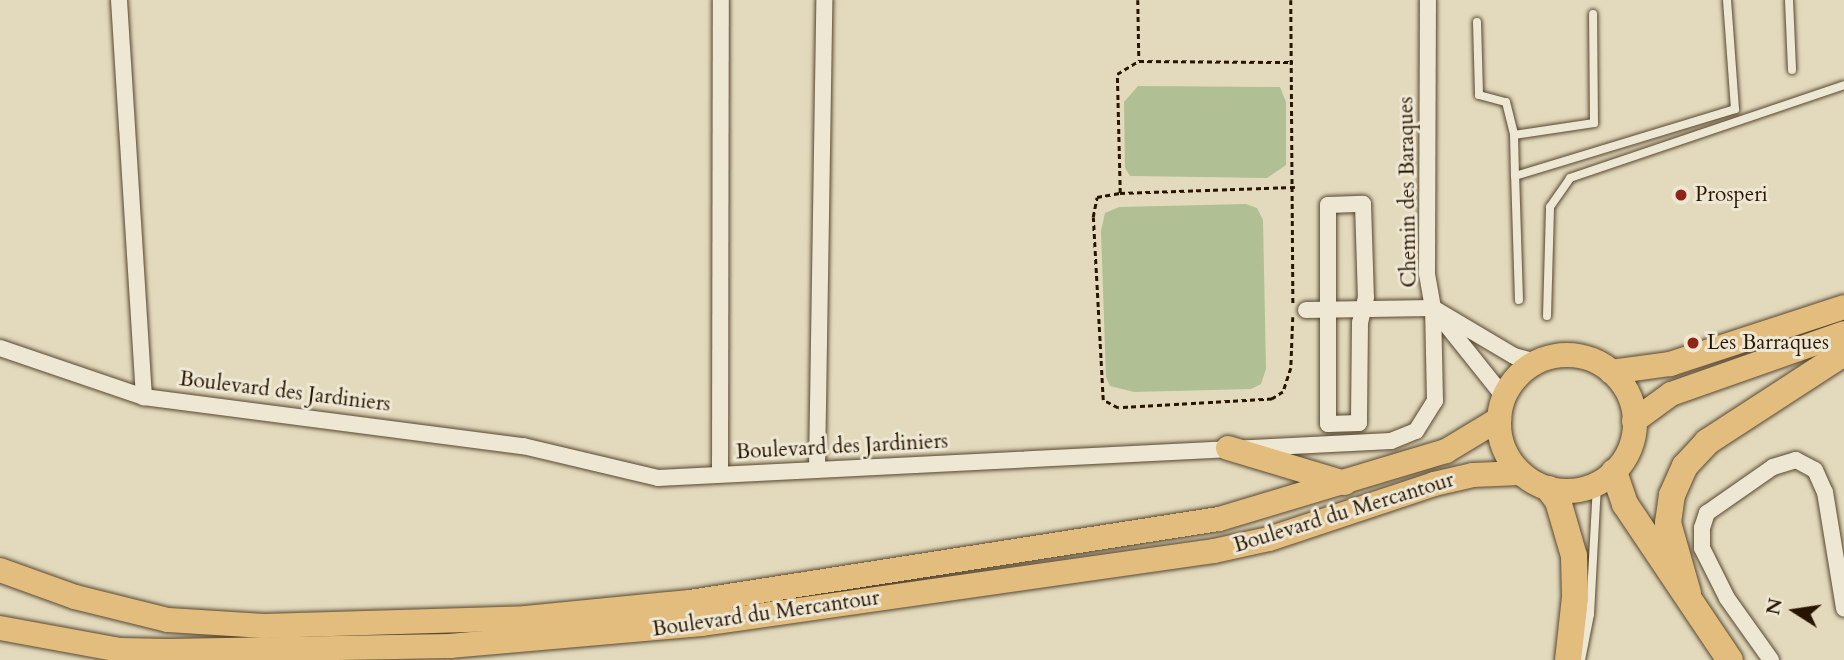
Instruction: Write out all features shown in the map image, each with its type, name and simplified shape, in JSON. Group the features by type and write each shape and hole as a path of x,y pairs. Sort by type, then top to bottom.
{"highway":[{"path":"1688,593 1668,523 1672,495 1685,467 1707,442 1844,353"},
{"path":"1605,478 1688,593 1730,660"},
{"path":"1549,489 1561,508 1574,556 1576,597 1569,660"}],"main road":[{"path":"1611,372 1670,364 1844,307"},
{"path":"1634,421 1671,394 1844,333"},
{"path":"1575,355 1611,372 1632,402 1634,421 1626,457 1605,478 1565,491 1549,489 1520,473 1504,448 1501,408 1523,371 1536,362 1575,355"},
{"name":"Boulevard du Mercantour","path":"0,570 75,597 168,620 321,627 526,618 690,602 1219,519 1345,484 1446,451 1501,408"},
{"path":"1228,447 1345,484"},
{"name":"Boulevard du Mercantour","path":"0,628 120,650 328,655 528,641 701,624 1200,553 1269,540 1434,484 1473,475 1520,473"},
{"path":"0,640 120,650"}],"street":[{"path":"119,0 144,397"},
{"path":"720,474 721,0"},
{"path":"817,469 824,0"},
{"name":"Chemin des Baraques","path":"1428,0 1427,274 1433,308 1514,356 1536,362"},
{"path":"1363,204 1364,309 1360,323 1359,424 1328,425 1328,205 1363,204"},
{"path":"1306,310 1433,308 1501,408"},
{"name":"Boulevard des Jardiniers","path":"1,351 144,397 458,435 523,446 636,476 720,474 1391,441 1416,431 1435,401 1433,308"},
{"path":"1772,660 1727,598 1702,548 1702,528 1707,513 1773,467 1796,460 1815,470 1825,492 1844,608"}],"lane":[{"path":"1515,176 1735,108 1727,0"},
{"path":"1789,0 1792,69"},
{"path":"1514,135 1594,123 1592,14"},
{"path":"1477,22 1479,95 1506,102 1514,135 1519,300"},
{"path":"1547,316 1550,207 1570,178 1844,85"},
{"path":"1581,660 1591,602 1605,478"}],"path":[{"path":"1138,0 1139,61"},
{"path":"1292,0 1295,187 1290,212 1291,368 1283,392 1272,399 1118,408 1103,400 1093,217 1097,197 1120,193 1295,187"},
{"path":"1120,193 1117,74 1139,61 1293,62"}],"green space":[{"path":"1138,86 1280,87 1286,102 1286,165 1267,178 1130,176 1125,168 1124,102"},
{"path":"1246,204 1257,208 1263,220 1266,369 1261,384 1251,389 1134,392 1110,386 1106,377 1101,231 1105,213 1119,207"}],"place":[{"name":"Prosperi","path":"1681,195"},
{"name":"Les Barraques","path":"1693,343"}]}
